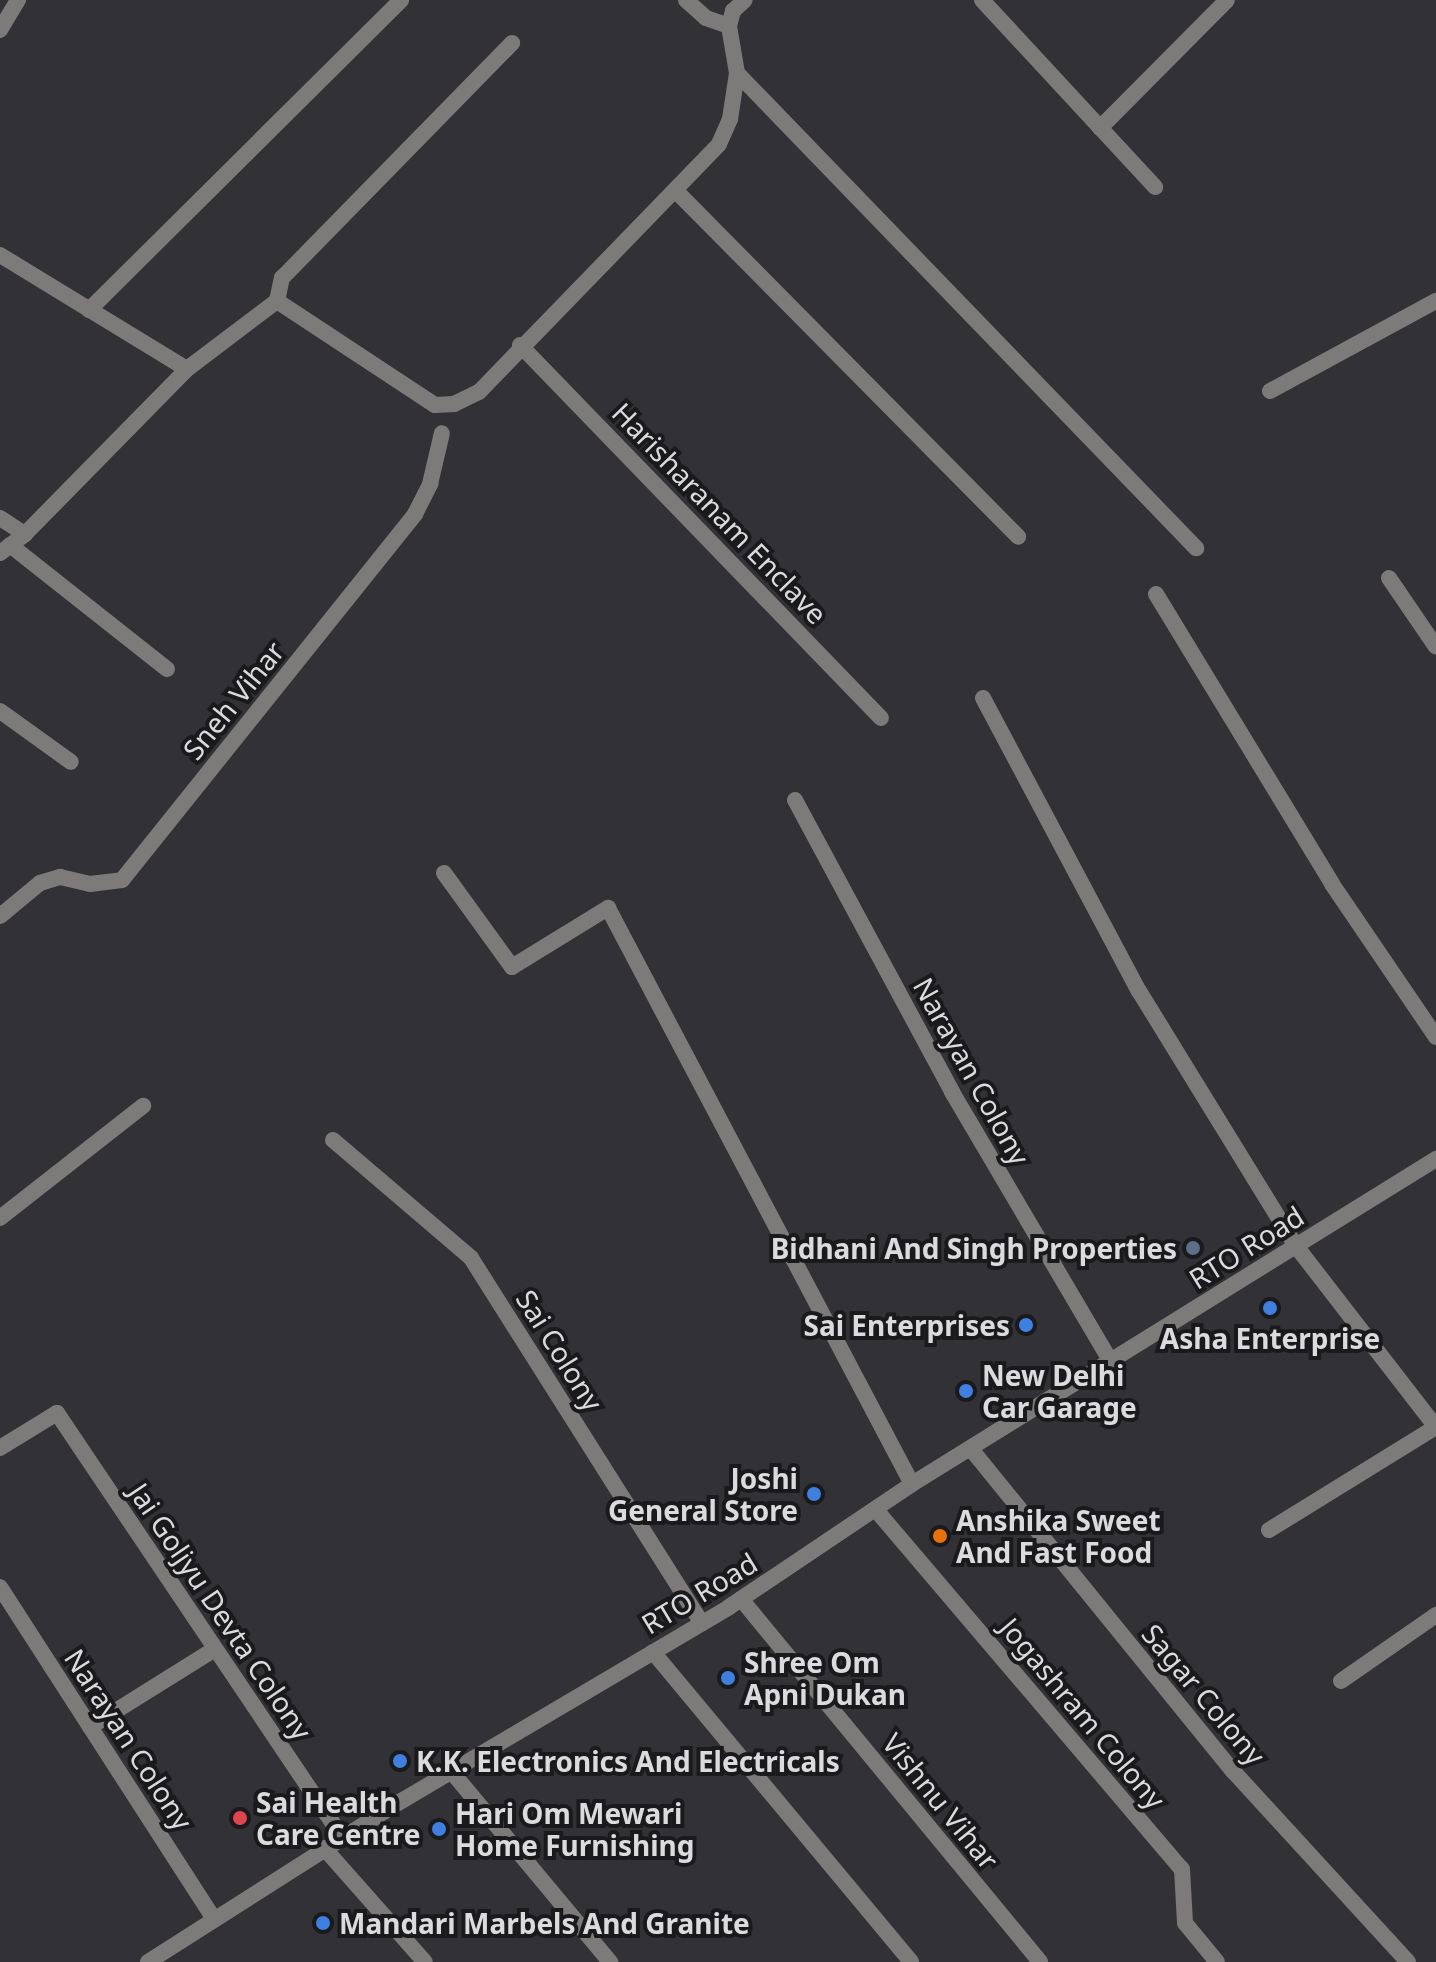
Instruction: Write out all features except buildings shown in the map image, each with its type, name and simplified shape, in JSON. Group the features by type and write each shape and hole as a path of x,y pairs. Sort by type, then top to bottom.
{"street":[{"path":"0,30 18,0"},
{"path":"89,310 401,0"},
{"path":"686,0 706,18 729,26"},
{"path":"277,301 435,405 454,404 479,392 520,345 677,192 719,144 730,119 737,73 729,26 733,11 745,0"},
{"path":"982,0 1155,187"},
{"path":"1100,128 1227,0"},
{"path":"167,669 5,549 25,534 187,369 277,301 282,278 512,43"},
{"path":"737,73 1196,548"},
{"path":"677,192 1018,537"},
{"path":"0,255 187,369"},
{"path":"1270,391 1436,301"},
{"name":"Harisharanam Enclave","path":"520,345 881,718"},
{"name":"Sneh Vihar","path":"0,916 40,883 60,877 90,884 122,880 415,514 430,484 442,433"},
{"path":"0,518 25,534"},
{"path":"1389,578 1436,647"},
{"path":"1156,594 1332,884 1436,1037"},
{"path":"983,698 1139,991 1296,1246 1436,1427 1269,1530"},
{"path":"0,711 71,762"},
{"name":"Narayan Colony","path":"795,800 952,1092 1112,1364"},
{"path":"444,873 512,967 608,908 912,1484"},
{"path":"0,1218 143,1106"},
{"name":"Sai Colony","path":"333,1140 471,1258 702,1623"},
{"name":"RTO Road","path":"148,1962 324,1848 741,1599 912,1484 1112,1364 1436,1159"},
{"name":"Jai Goljyu Devta Colony","path":"0,1448 57,1413 342,1837"},
{"name":"Sagar Colony","path":"971,1449 1233,1771 1408,1962"},
{"name":"Jogashram Colony","path":"876,1510 1182,1869 1185,1923 1217,1962"},
{"name":"Narayan Colony","path":"0,1587 214,1919"},
{"name":"Vishnu Vihar","path":"741,1599 1040,1962"},
{"path":"1341,1681 1436,1615"},
{"path":"90,1727 215,1649"},
{"path":"653,1652 911,1962"},
{"path":"451,1771 610,1962"},
{"path":"324,1848 425,1962"}],"place":[{"name":"Bidhani And Singh Properties","path":"1193,1248"},
{"name":"Asha Enterprise","path":"1270,1308"},
{"name":"Sai Enterprises","path":"1026,1325"},
{"name":"New Delhi Car Garage","path":"966,1391"},
{"name":"Joshi General Store","path":"814,1494"},
{"name":"Anshika Sweet And Fast Food","path":"940,1536"},
{"name":"Shree Om Apni Dukan","path":"728,1678"},
{"name":"K.K. Electronics And Electricals","path":"400,1761"},
{"name":"Sai Health Care Centre","path":"240,1818"},
{"name":"Hari Om Mewari Home Furnishing","path":"439,1829"},
{"name":"Mandari Marbels And Granite","path":"323,1923"}]}
